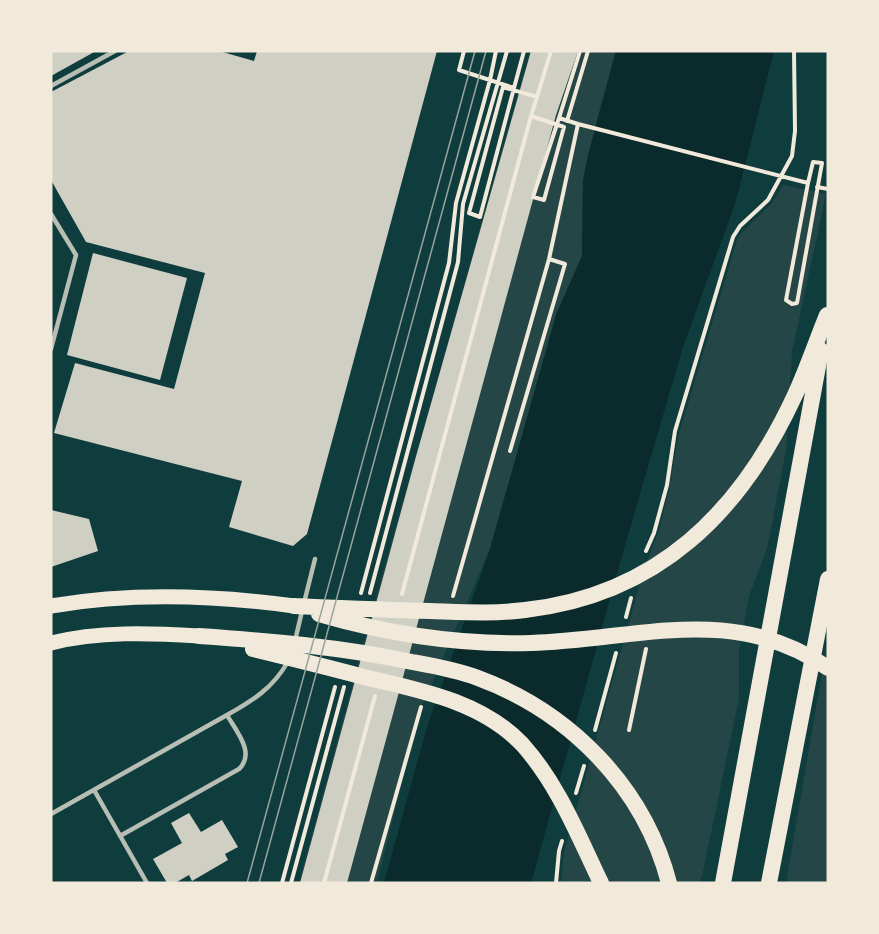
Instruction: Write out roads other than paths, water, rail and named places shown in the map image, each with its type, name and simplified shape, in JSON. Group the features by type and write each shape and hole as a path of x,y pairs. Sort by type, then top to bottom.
{"highway":[{"path":"294,606 473,612 523,610 547,607 594,595 657,565 695,537 735,496 772,438 795,394 827,312"},
{"path":"723,883 827,312"},
{"path":"769,883 828,579"},
{"path":"294,606 362,626 466,642 531,643 666,630 735,631 787,644 828,668"},
{"path":"199,636 361,651 450,669 476,677 528,701 554,718 598,755 630,795 655,842 669,883"},
{"path":"199,636 429,693 470,708 495,722 520,742 545,774 563,804 601,883"}],"main road":[{"path":"51,606 87,600 175,596 230,598 294,606"},
{"path":"51,643 126,634 199,636"}],"lane":[{"path":"51,86 115,51"},
{"path":"51,213 76,255 51,350"},
{"path":"51,814 264,692 277,679 293,648 315,559"},
{"path":"120,836 244,765 247,753 245,747 227,715"},
{"path":"94,790 147,883"}],"tram line":[{"path":"247,883 475,51"},
{"path":"259,883 486,51"}]}
